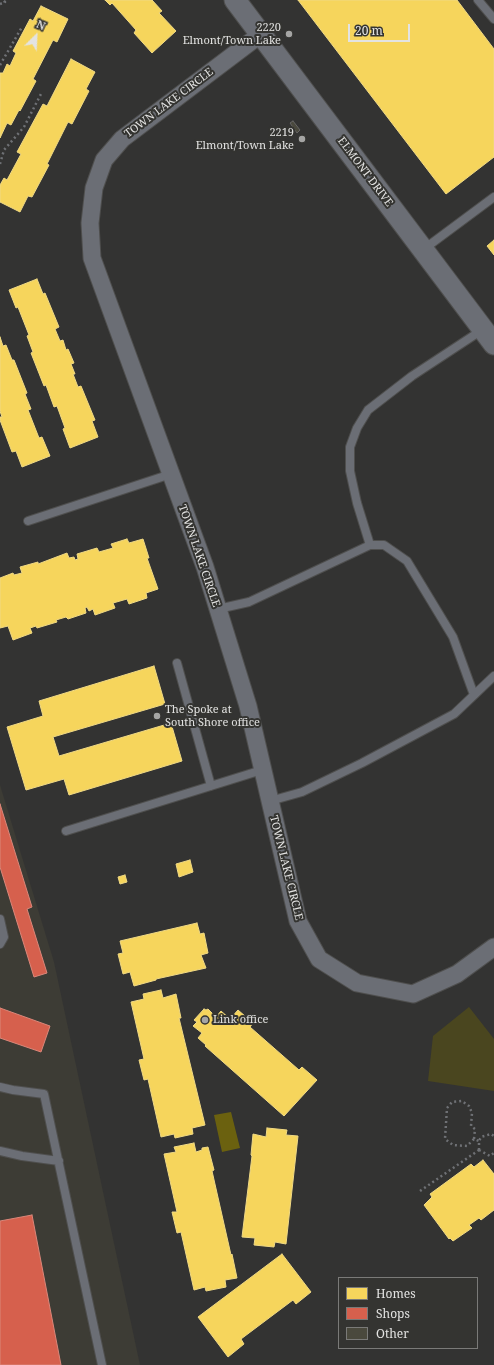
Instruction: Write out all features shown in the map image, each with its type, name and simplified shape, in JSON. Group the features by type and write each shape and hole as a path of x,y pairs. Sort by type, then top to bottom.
{"street":[{"name":"ELMONT DRIVE","path":"235,0 488,337"},
{"name":"TOWN LAKE CIRCLE","path":"260,34 122,139 104,160 94,188 90,223 92,258 205,567 248,706 298,921 319,959 357,983 413,994 456,974 494,946"}],"lane":[{"path":"478,0 494,19"},
{"path":"423,250 494,197"},
{"path":"370,545 357,503 350,471 350,447 357,428 368,410 412,376 488,337"},
{"path":"28,521 171,474"},
{"path":"218,609 249,602 370,545 384,545 407,561 453,637 474,695"},
{"path":"177,663 211,786"},
{"path":"270,801 302,792 362,763 454,714 494,676"},
{"path":"66,832 262,770"},
{"path":"0,918 4,937 0,944"},
{"path":"0,1087 44,1094 102,1365"},
{"path":"0,1151 58,1161"}],"path":[{"path":"0,4 5,2 3,0"},
{"path":"0,65 22,27"},
{"path":"0,164 4,150 24,127 42,92"},
{"path":"462,1101 470,1106 472,1113 471,1126 475,1129 474,1139 467,1146 453,1145 445,1138 447,1108 452,1102 462,1101"},
{"path":"479,1150 479,1141 481,1137 491,1134 494,1136"},
{"path":"474,1139 479,1141"},
{"path":"479,1150 490,1156 494,1153"},
{"path":"420,1191 479,1150"}],"shaded area":[{"path":"0,785 54,962 140,1365 0,1365"},
{"path":"469,1007 494,1039 494,1091 428,1081 433,1036"},
{"path":"231,1112 240,1148 222,1152 214,1115"}],"building: Homes":[{"path":"105,0 152,0 162,11 159,13 176,31 152,53 134,33 136,30 112,3 110,5"},
{"path":"298,0 457,0 494,49 494,157 446,194"},
{"path":"41,6 68,19 57,42 53,40 33,79 36,81 20,111 19,110 11,125 7,123 0,138 0,73 3,73 7,64 10,66 16,53 13,51 30,19 33,21"},
{"path":"71,59 95,72 86,89 89,91 72,124 68,122 47,164 49,165 32,197 28,196 20,212 0,202 0,185 4,178 7,180 21,154 17,152 43,104 47,106"},
{"path":"494,240 494,255 487,246"},
{"path":"37,279 43,294 45,293 59,327 55,329 60,341 63,340 66,350 68,349 74,363 71,364 78,387 81,386 95,420 92,421 98,437 70,448 57,406 54,407 46,385 44,386 31,353 33,352 27,336 29,335 18,307 16,308 9,290"},
{"path":"0,337 3,346 6,345 12,360 14,360 27,393 25,394 31,409 28,410 39,438 42,437 50,456 22,467 16,451 12,452 0,420 0,417 2,417 0,411"},
{"path":"127,539 129,543 143,539 149,558 147,558 158,589 146,593 147,598 129,604 127,599 113,603 115,608 95,615 93,609 89,611 87,607 85,608 86,613 68,619 66,617 56,620 57,622 37,628 36,626 30,628 32,633 13,640 8,626 0,628 0,578 13,573 14,575 22,573 20,567 38,562 38,564 67,553 69,558 74,557 75,560 78,559 77,554 97,548 99,552 113,548 111,544"},
{"path":"154,666 165,704 53,737 59,756 171,723 182,761 69,795 64,779 26,790 7,727 43,716 39,701"},
{"path":"190,860 193,872 179,877 176,864"},
{"path":"125,875 127,882 120,884 118,877"},
{"path":"197,923 200,934 204,933 208,953 201,955 206,968 156,979 134,986 130,972 123,974 118,954 123,953 120,941"},
{"path":"161,990 163,998 176,994 181,1018 179,1018 205,1125 192,1128 193,1134 175,1138 174,1134 161,1137 148,1079 144,1080 139,1060 144,1059 131,1002 144,999 143,994"},
{"path":"204,1009 208,1009 216,1017 221,1011 230,1019 238,1010 253,1023 250,1027 299,1070 302,1067 317,1080 284,1116 205,1046 206,1045 198,1038 202,1033 193,1026 197,1022 194,1020"},
{"path":"267,1128 287,1130 286,1135 298,1136 286,1244 275,1242 274,1247 254,1245 255,1238 242,1237 252,1156 253,1134 266,1137"},
{"path":"194,1143 196,1152 202,1150 202,1148 208,1147 214,1170 212,1171 237,1278 225,1280 226,1287 206,1291 205,1287 194,1290 181,1232 177,1233 172,1212 177,1212 164,1154 176,1152 174,1147"},
{"path":"483,1160 494,1174 494,1210 481,1220 479,1218 469,1225 472,1228 453,1241 450,1238 449,1239 424,1205 432,1197 430,1194 471,1164 474,1167"},
{"path":"282,1254 311,1292 296,1304 293,1300 241,1339 244,1344 228,1357 198,1317"}],"building: Shops":[{"path":"0,804 32,907 27,909 47,973 34,977 0,867"},
{"path":"0,1008 50,1026 41,1052 0,1038"},
{"path":"32,1215 61,1365 0,1365 0,1221"}],"building: Other":[{"path":"293,121 300,130 297,133 290,123"}],"place":[{"name":"2220 Elmont/Town Lake","path":"289,34"},
{"name":"2219 Elmont/Town Lake","path":"302,139"},
{"name":"The Spoke at South Shore office","path":"157,716"},
{"name":"Link office","path":"205,1020"}]}
